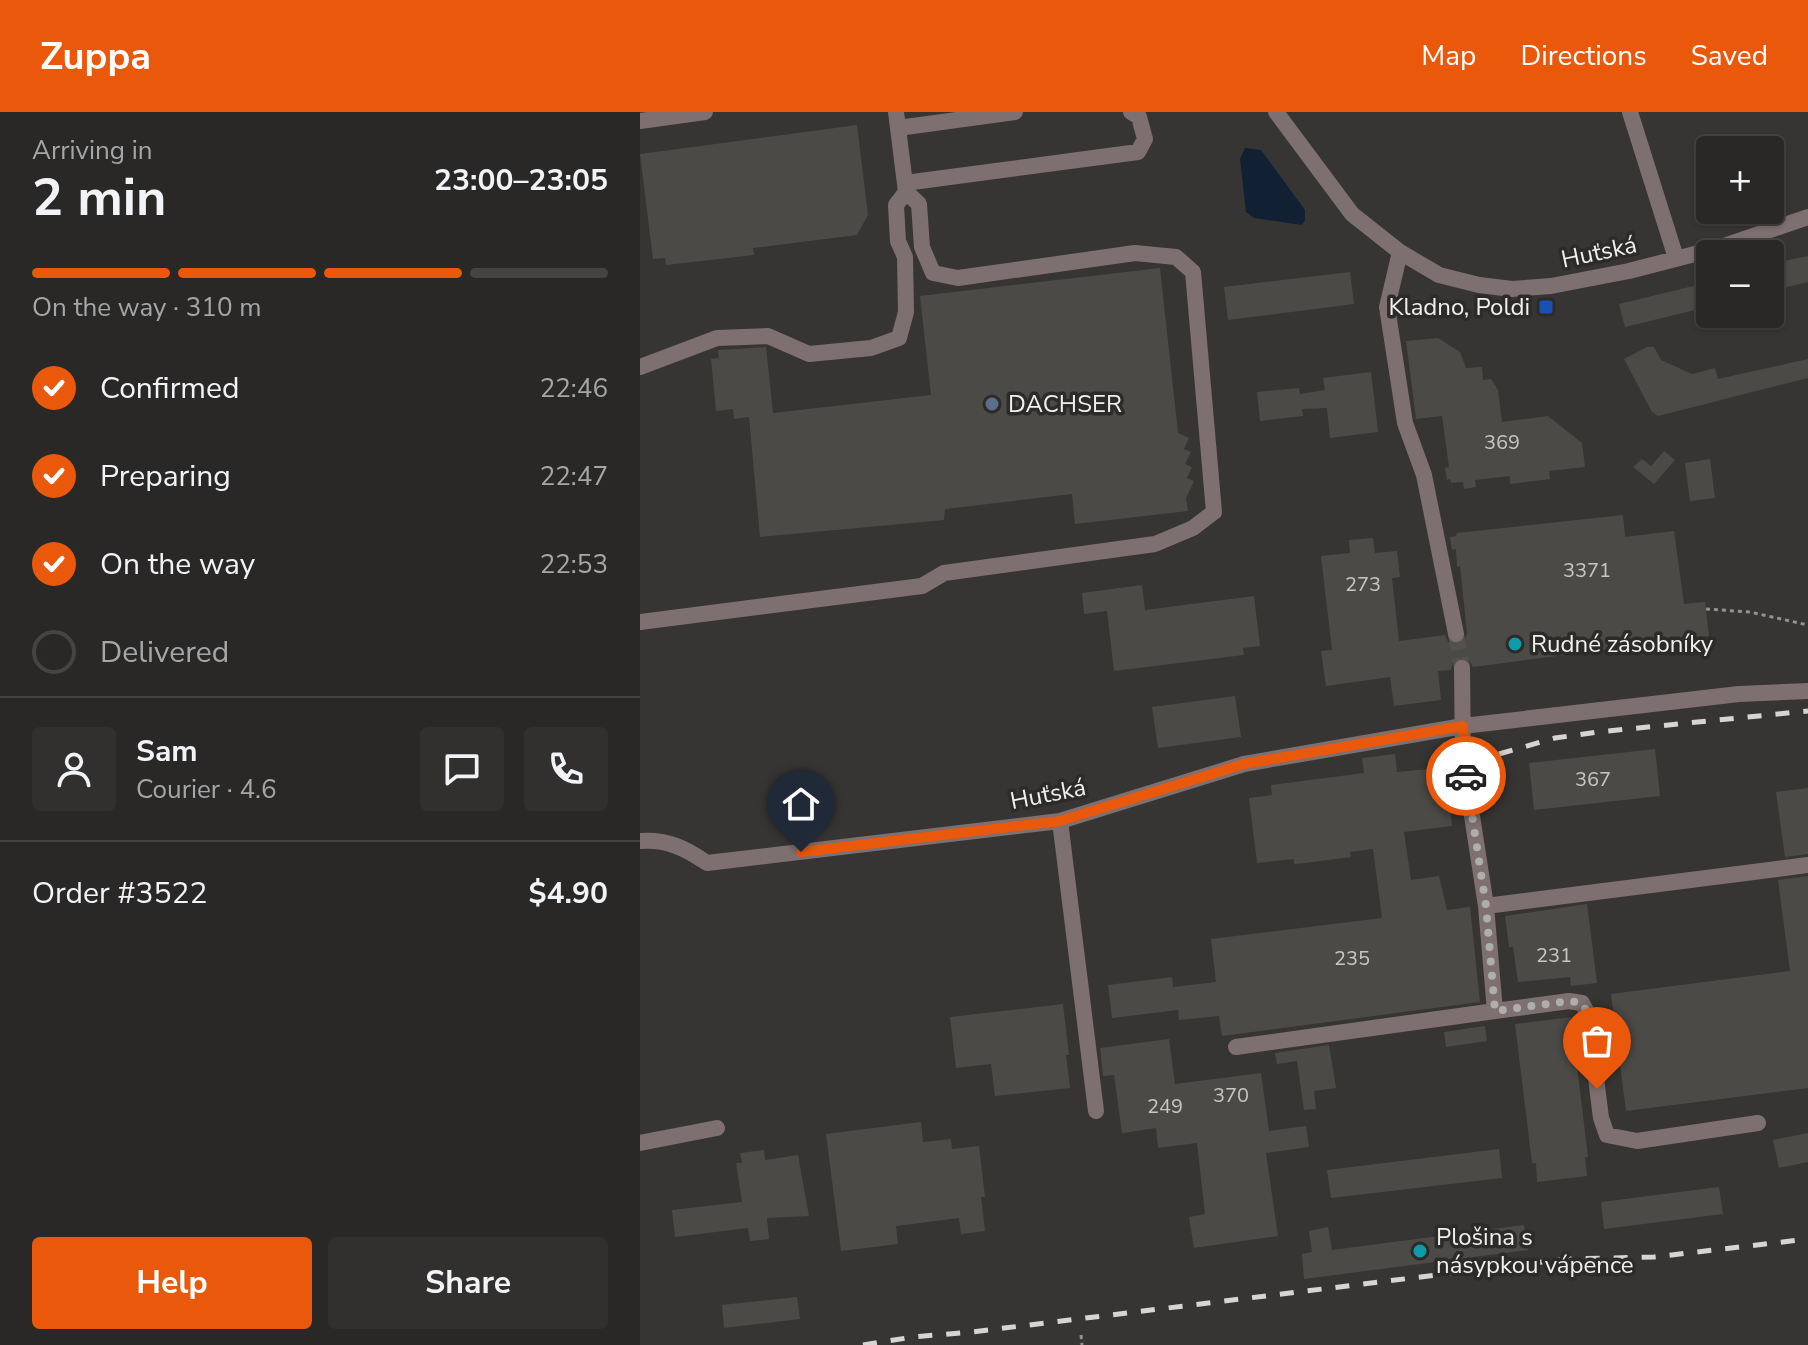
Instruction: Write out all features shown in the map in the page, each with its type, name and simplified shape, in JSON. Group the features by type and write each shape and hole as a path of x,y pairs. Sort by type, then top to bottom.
{"street":[{"path":"640,121 705,112"},
{"path":"933,273 922,247 919,204 905,187 897,120 1015,112"},
{"path":"905,187 1138,152 1145,139 1139,117 1131,112"},
{"name":"Huťská","path":"1276,112 1352,214 1400,252 1439,275 1479,285 1512,289 1629,271 1718,248 1808,217"},
{"path":"1630,112 1676,258"},
{"path":"640,367 717,338 768,336 809,354 871,348 899,338 906,312 906,287 905,257 898,241 896,205 905,187"},
{"path":"1400,252 1387,307 1405,423 1424,475 1456,634"},
{"path":"640,622 922,586 944,573 1155,544 1193,528 1214,512 1193,272 1176,257 1135,253 958,278 933,273 906,287"},
{"path":"1462,668 1455,727 1463,758 1486,906 1495,1011"},
{"name":"Huťská","path":"640,841 659,839 684,847 707,863 1060,821 1244,764 1455,727 1739,694 1808,691"},
{"path":"1060,821 1096,1111"},
{"path":"1486,906 1808,865"},
{"path":"1236,1047 1569,1001 1582,1003 1588,1014 1601,1118 1607,1135 1637,1141 1758,1123"},
{"path":"640,1143 717,1128"}],"path":[{"path":"1706,609 1750,612 1808,625"},
{"path":"1081,1335 1082,1345"}],"water":[{"path":"1245,148 1261,150 1305,210 1302,225 1254,218 1246,212 1240,159"}],"building":[{"path":"857,125 868,215 857,235 753,248 754,255 666,265 665,258 653,259 640,154"},
{"path":"1808,256 1808,282 1784,288 1784,261"},
{"path":"1160,268 1178,433 1189,438 1184,449 1191,452 1185,464 1192,467 1187,478 1194,481 1186,498 1188,511 1075,524 1072,494 945,509 944,520 760,537 749,417 734,419 733,409 716,411 711,359 719,358 718,350 766,347 773,413 931,395 920,296"},
{"path":"1350,272 1354,304 1228,320 1224,287"},
{"path":"1696,285 1696,313 1695,310 1625,327 1619,304"},
{"path":"1438,338 1460,352 1466,368 1482,367 1483,380 1491,379 1498,390 1502,422 1548,416 1582,443 1585,467 1549,471 1550,479 1510,484 1510,476 1475,480 1476,487 1464,489 1463,482 1451,483 1450,479 1447,480 1445,468 1449,467 1442,416 1416,419 1406,341"},
{"path":"1647,347 1654,347 1661,360 1692,374 1715,368 1718,379 1808,359 1808,378 1658,416 1652,412 1624,359"},
{"path":"1371,372 1378,432 1330,438 1327,408 1302,409 1303,416 1260,421 1257,392 1299,388 1300,394 1325,390 1323,378"},
{"path":"1664,451 1675,460 1654,484 1633,467 1642,459 1651,466"},
{"path":"1710,459 1715,498 1690,501 1685,463"},
{"path":"1623,515 1625,537 1674,531 1684,604 1705,602 1709,636 1473,667 1468,659 1461,657 1453,662 1451,670 1438,671 1441,700 1394,706 1390,677 1326,686 1321,651 1332,650 1321,556 1350,553 1349,540 1373,538 1375,553 1397,551 1400,577 1392,578 1399,641 1445,635 1448,642 1457,645 1464,642 1467,633 1460,566 1457,567 1456,549 1452,550 1450,537 1457,533"},
{"path":"1142,585 1145,610 1254,596 1260,646 1243,648 1244,655 1114,671 1107,611 1084,614 1082,593"},
{"path":"1235,696 1241,737 1158,748 1152,707"},
{"path":"1655,749 1660,796 1534,810 1529,763"},
{"path":"1395,754 1397,772 1429,769 1431,792 1448,791 1452,826 1404,832 1411,880 1439,876 1447,910 1470,907 1480,1002 1222,1036 1219,1016 1179,1020 1178,1010 1112,1018 1108,985 1172,977 1173,987 1216,982 1211,939 1382,918 1373,849 1350,852 1351,857 1305,863 1294,864 1294,859 1257,863 1249,798 1272,795 1271,785 1364,773 1362,758"},
{"path":"1808,788 1808,854 1785,857 1776,792"},
{"path":"1808,876 1808,1088 1626,1111 1611,994 1790,971 1778,880"},
{"path":"1587,904 1597,983 1571,986 1570,977 1518,982 1505,916"},
{"path":"1063,1004 1070,1088 995,1096 991,1064 956,1068 950,1017"},
{"path":"1571,1017 1588,1157 1585,1157 1587,1176 1537,1182 1515,1024"},
{"path":"1485,1026 1487,1041 1446,1047 1444,1032"},
{"path":"1169,1039 1175,1084 1261,1073 1269,1131 1306,1126 1309,1147 1266,1153 1278,1236 1194,1248 1189,1217 1205,1214 1197,1143 1158,1148 1156,1128 1122,1133 1114,1075 1103,1076 1100,1048"},
{"path":"1329,1045 1336,1088 1314,1091 1316,1109 1304,1110 1297,1061 1277,1064 1275,1053"},
{"path":"921,1122 923,1142 951,1139 952,1149 979,1146 985,1231 961,1234 959,1218 896,1226 898,1244 841,1251 826,1134"},
{"path":"1808,1133 1808,1162 1779,1168 1773,1140"},
{"path":"1499,1149 1502,1178 1331,1198 1327,1170"},
{"path":"764,1150 765,1160 798,1155 809,1216 767,1218 769,1239 750,1241 748,1228 675,1237 672,1210 742,1202 736,1163 742,1163 740,1153"},
{"path":"1719,1187 1723,1214 1604,1229 1601,1202"},
{"name":"Plošina s násypkou vápence","path":"1524,1225 1528,1250 1304,1279 1302,1254 1312,1252 1309,1231 1328,1227 1332,1250"},
{"path":"797,1297 800,1319 724,1328 722,1305"}],"tunnel":[{"path":"1456,634 1462,668"}],"railway":[{"path":"1499,754 1555,738 1598,732 1808,711"},
{"path":"863,1345 1567,1259 1654,1257 1808,1239"}],"way so far":[{"path":"1466,776 1486,906 1495,1011 1569,1001 1582,1003 1588,1014 1597,1089"}],"place":[{"name":"Kladno, Poldi","path":"1546,307"},
{"name":"DACHSER","path":"992,404"},
{"name":"Rudné zásobníky","path":"1515,644"},
{"name":"Plošina s násypkou vápence","path":"1420,1251"}],"route":[{"path":"801,852 1060,821 1244,764 1463,726 1466,776"}]}
